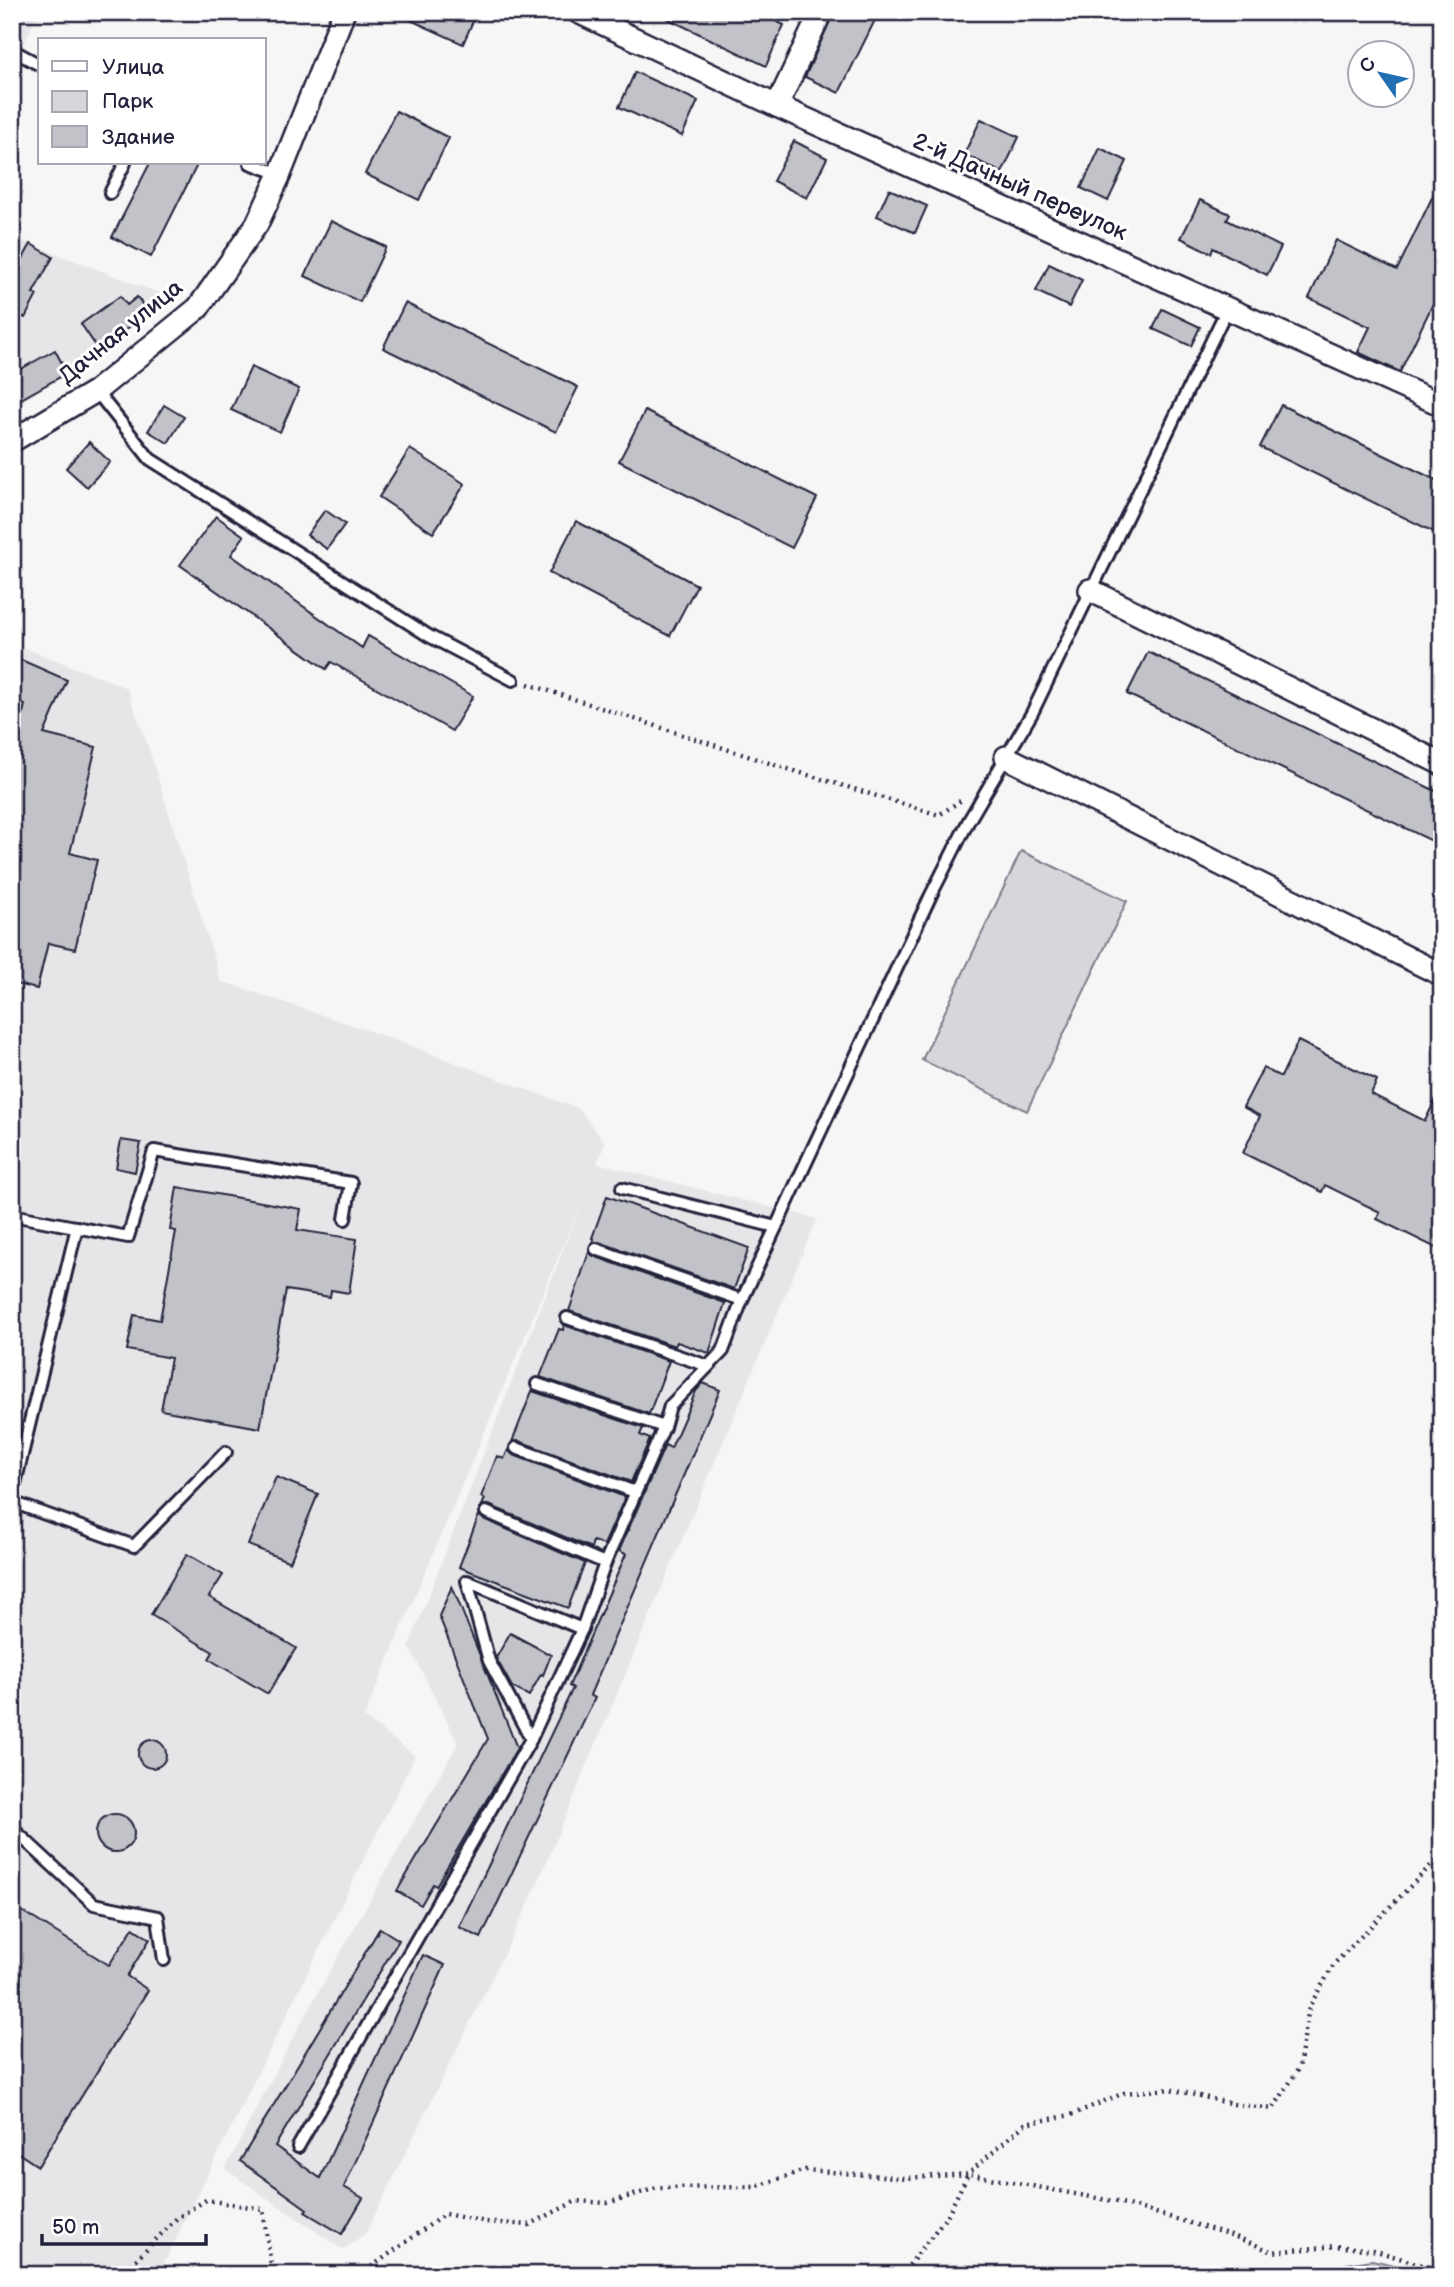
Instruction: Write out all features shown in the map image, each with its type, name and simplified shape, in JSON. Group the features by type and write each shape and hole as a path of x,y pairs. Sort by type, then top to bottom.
{"street":[{"name":"Дачная улица","path":"12,441 96,391 198,307 257,224 280,174 344,12"},
{"name":"2-й Дачный переулок","path":"578,12 778,106 1442,405"},
{"path":"778,106 821,12"},
{"path":"1090,590 1442,764"},
{"path":"1006,757 1442,975"}],"lane":[{"path":"12,50 38,64"},
{"path":"110,193 124,164"},
{"path":"253,164 280,174"},
{"path":"299,2147 531,1739 582,1629 605,1563 664,1427 670,1406 723,1351 742,1300 930,897 968,822 1032,713 1227,309"},
{"path":"96,391 150,459 429,636 513,680"},
{"path":"12,1215 128,1237 154,1151 351,1183 345,1219"},
{"path":"622,1188 776,1227"},
{"path":"12,1496 77,1227"},
{"path":"596,1250 742,1300"},
{"path":"567,1318 708,1366"},
{"path":"537,1384 664,1427"},
{"path":"516,1448 635,1492"},
{"path":"12,1502 134,1546 226,1452"},
{"path":"486,1512 605,1563"},
{"path":"531,1739 489,1661 467,1581 582,1629"},
{"path":"12,1828 94,1904 158,1917 164,1960"}],"path":[{"path":"513,680 939,815 991,782"},
{"path":"899,2275 947,2216 968,2174 1025,2124 1071,2115 1124,2093 1170,2089 1233,2104 1273,2109 1299,2068 1309,2007 1335,1963 1442,1854"},
{"path":"360,2275 445,2214 486,2222 529,2224 576,2201 607,2203 657,2188 755,2187 805,2170 906,2178 968,2174 1118,2202 1231,2235 1273,2252 1336,2246 1373,2250 1442,2271"},
{"path":"121,2275 177,2218 206,2200 263,2209 274,2275"}],"shaded area":[{"path":"12,12 39,12 20,51 12,48"},
{"path":"12,237 172,298 12,409"},
{"path":"12,643 127,688 148,746 221,981 384,1036 579,1109 605,1143 597,1163 817,1219 530,1901 366,2233 343,2250 225,2169 296,2032 458,1743 409,1646 582,1201 364,1717 415,1756 158,2275 12,2275"}],"green space":[{"path":"1021,851 1127,901 1027,1111 922,1060"},
{"path":"1372,2260 1421,2271 1427,2275 1317,2275 1347,2264"}],"building":[{"path":"393,12 477,12 463,44"},
{"path":"654,12 757,12 784,25 766,66"},
{"path":"834,12 879,12 839,93 805,77"},
{"path":"635,72 698,101 682,136 619,107"},
{"path":"396,111 449,138 419,200 365,174"},
{"path":"981,119 1019,137 1002,173 964,154"},
{"path":"794,141 827,158 807,198 773,181"},
{"path":"1100,148 1127,161 1108,201 1081,188"},
{"path":"149,164 198,164 151,257 112,237"},
{"path":"1442,177 1442,285 1400,372 1358,352 1370,327 1309,298 1336,240 1397,270"},
{"path":"889,189 927,206 915,233 877,216"},
{"path":"1200,200 1230,214 1227,220 1281,247 1267,275 1213,248 1211,253 1181,238"},
{"path":"331,221 386,247 360,302 305,276"},
{"path":"31,244 53,257 33,293 37,295 25,318 12,311 12,278"},
{"path":"1049,264 1082,280 1069,307 1036,291"},
{"path":"120,296 127,305 137,297 149,313 98,349 81,324"},
{"path":"405,303 578,387 556,432 383,348"},
{"path":"1162,309 1200,327 1191,346 1153,329"},
{"path":"55,350 67,373 12,404 12,374"},
{"path":"251,367 299,389 280,432 231,410"},
{"path":"164,405 184,417 168,443 148,431"},
{"path":"1281,405 1442,483 1442,536 1260,447"},
{"path":"645,411 817,498 792,548 619,461"},
{"path":"89,442 110,462 87,487 66,468"},
{"path":"410,449 465,484 433,533 379,497"},
{"path":"325,510 345,524 327,549 307,535"},
{"path":"216,516 244,536 231,555 362,648 368,636 473,696 452,731 331,662 326,669 180,565"},
{"path":"576,521 697,585 670,636 549,573"},
{"path":"1148,652 1442,794 1442,826 1434,842 1127,694"},
{"path":"12,656 67,680 44,734 96,747 70,853 97,860 75,949 48,943 37,989 12,983 12,756 25,705 12,700"},
{"path":"1298,1041 1377,1080 1371,1094 1425,1121 1442,1086 1442,1251 1377,1219 1380,1212 1325,1185 1322,1192 1243,1153 1260,1116 1243,1107 1263,1068 1281,1077"},
{"path":"121,1140 141,1143 135,1172 116,1168"},
{"path":"177,1187 301,1209 297,1230 357,1239 349,1293 331,1290 330,1297 286,1290 260,1428 161,1410 171,1358 127,1350 134,1315 160,1320 176,1231 170,1230"},
{"path":"607,1196 749,1248 734,1289 593,1242 592,1238"},
{"path":"589,1252 593,1256 725,1303 709,1353 677,1342 675,1346 569,1311"},
{"path":"564,1325 669,1361 649,1414 540,1377 559,1329 563,1330"},
{"path":"703,1383 720,1390 590,1695 595,1698 481,1938 459,1927 573,1688 569,1686 626,1554 619,1551 665,1445 671,1448 696,1391"},
{"path":"532,1391 643,1428 640,1435 650,1439 631,1482 519,1441 512,1442"},
{"path":"508,1450 513,1455 625,1497 604,1545 593,1541 591,1548 489,1505 482,1505 485,1499 481,1497 497,1456 504,1459"},
{"path":"276,1477 318,1494 290,1562 248,1545"},
{"path":"479,1515 585,1563 568,1608 459,1567"},
{"path":"187,1554 223,1575 209,1597 296,1648 268,1694 209,1659 213,1652 151,1615"},
{"path":"452,1586 517,1748 436,1886 433,1884 421,1905 397,1891 488,1739 439,1616"},
{"path":"510,1633 551,1655 543,1675 541,1674 529,1696 512,1687 496,1658"},
{"path":"152,1740 162,1744 166,1754 162,1764 152,1768 142,1764 138,1754 142,1744"},
{"path":"115,1814 129,1819 134,1833 129,1847 115,1852 101,1847 96,1833 101,1819"},
{"path":"12,1905 109,1965 133,1928 150,1939 127,1976 148,1990 38,2166 12,2149 12,1990 20,1978 12,1973"},
{"path":"380,1928 399,1940 275,2146 320,2178 423,1955 445,1965 344,2187 363,2198 342,2234 305,2212 307,2209 240,2161"}]}
